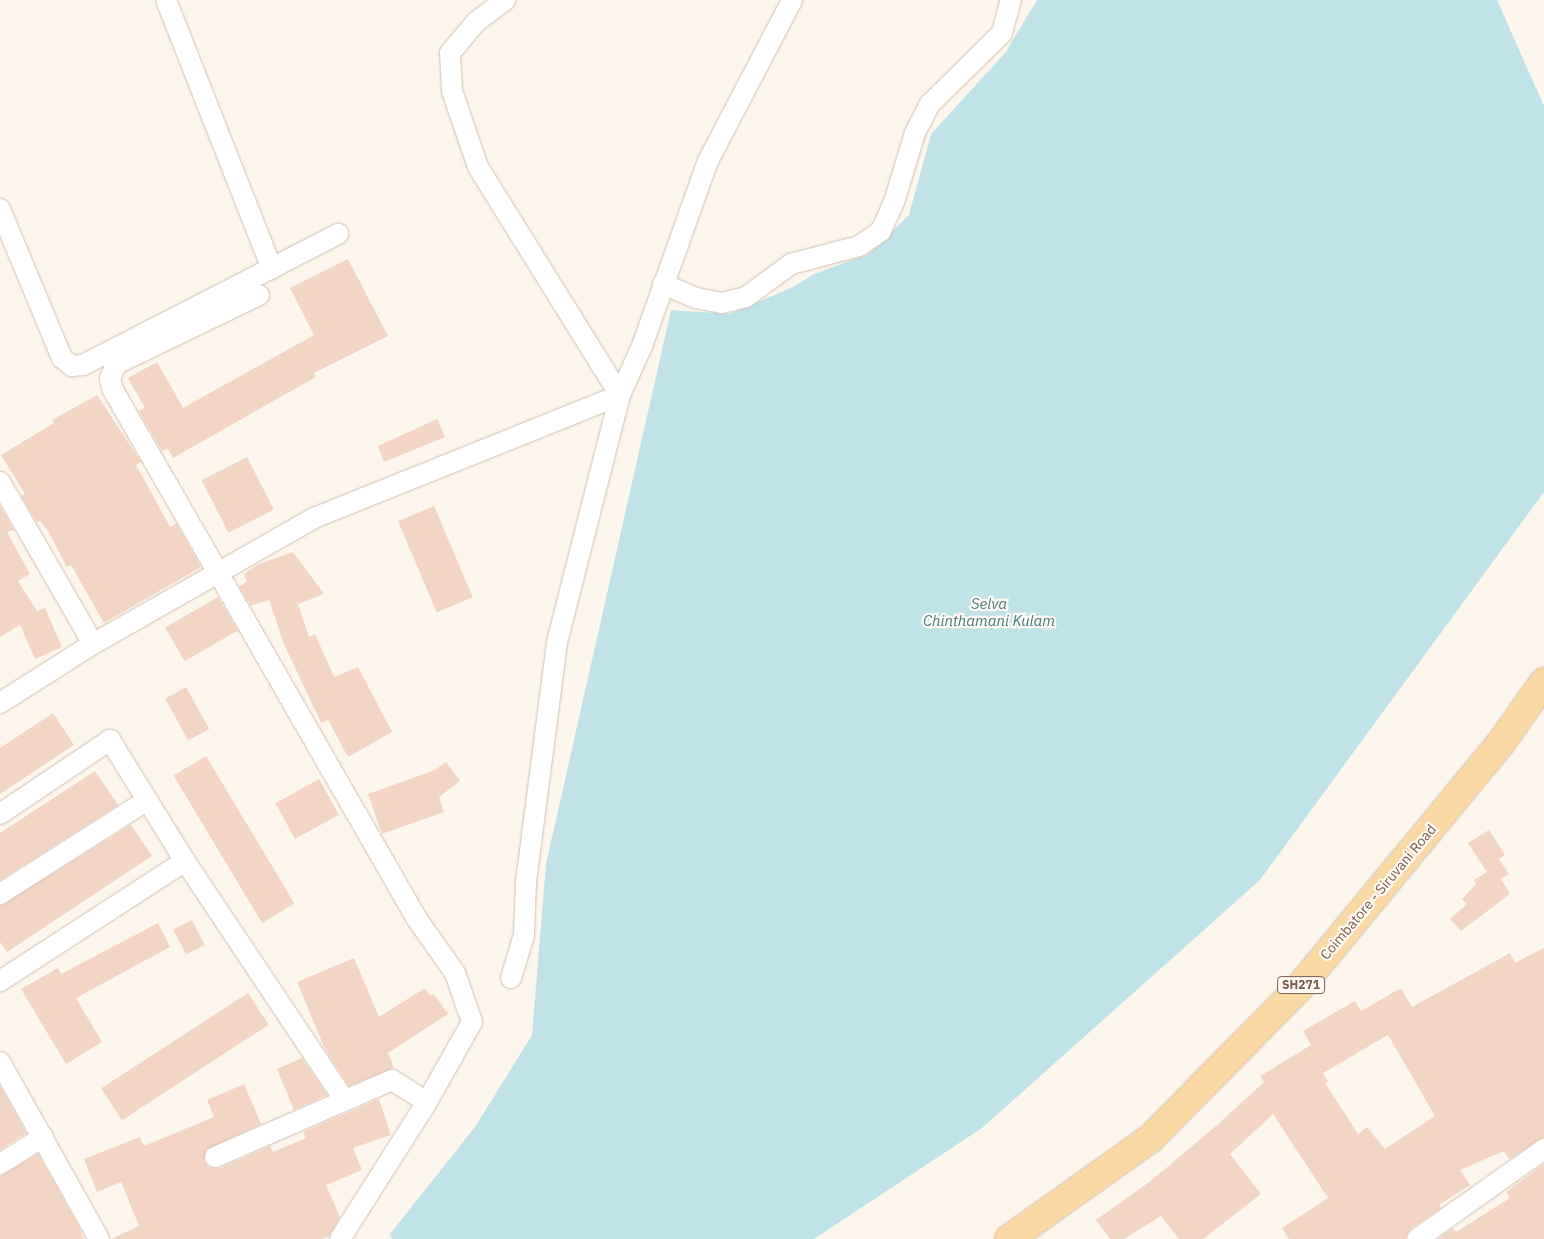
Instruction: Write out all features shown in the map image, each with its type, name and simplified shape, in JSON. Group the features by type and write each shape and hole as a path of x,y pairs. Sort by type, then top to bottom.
{"main road":[{"name":"Coimbatore - Siruvani Road","path":"1010,1239 1152,1138 1298,988 1500,744 1544,682"}],"street":[{"path":"166,0 272,269"},
{"path":"505,0 476,22 450,53 452,91 478,167 620,395"},
{"path":"511,978 524,935 526,882 557,643 620,395 642,346 708,161 792,0"},
{"path":"663,284 696,298 722,303 746,297 790,264 859,246 881,231 896,199 915,133 930,104 1002,33 1011,0"},
{"path":"0,209 62,358 72,366 83,365 338,234"},
{"path":"259,295 116,364 110,379 113,390 416,919 455,973 472,1022 427,1102 340,1239"},
{"path":"0,703 92,644 314,518 620,395"},
{"path":"0,482 92,644"},
{"path":"0,814 110,740 146,802 344,1099"},
{"path":"0,894 146,802"},
{"path":"0,981 185,861"},
{"path":"0,1062 99,1239"},
{"path":"215,1157 344,1099 392,1080 427,1102"},
{"path":"0,1164 43,1137"},
{"path":"1417,1239 1544,1149"}],"water":[{"name":"Selva Chinthamani Kulam","path":"1037,0 1497,0 1544,106 1544,492 1260,880 982,1128 814,1239 392,1239 390,1234 475,1127 532,1035 546,864 671,310 730,314 793,287 814,274 869,254 909,215 931,134 1005,53"}],"building":[{"path":"348,259 388,336 314,373 316,377 173,458 168,449 162,451 139,411 145,408 128,378 157,362 183,408 314,335 290,288"},
{"path":"97,395 141,462 136,465 170,527 176,523 201,567 104,623 71,565 67,567 48,531 40,521 37,522 21,496 25,494 1,455 54,423 52,420"},
{"path":"437,419 445,437 384,462 378,446"},
{"path":"247,457 274,510 228,533 202,480"},
{"path":"0,506 14,530 7,532 30,574 18,581 37,611 45,608 62,647 35,659 20,625 0,637"},
{"path":"434,506 473,597 437,612 398,521"},
{"path":"293,552 324,594 298,604 309,637 315,634 334,677 358,667 392,732 348,757 328,720 321,723 284,644 269,600 251,606 239,586 247,582 244,574 257,565"},
{"path":"218,597 238,631 185,661 165,628"},
{"path":"186,687 209,729 188,741 165,699"},
{"path":"53,713 74,745 0,794 0,748"},
{"path":"206,756 295,903 262,923 173,776"},
{"path":"446,762 460,781 439,797 444,812 382,834 368,794 435,770"},
{"path":"95,771 118,805 0,880 0,833"},
{"path":"319,779 339,815 295,839 275,803"},
{"path":"131,825 152,856 7,952 0,942 0,906"},
{"path":"1489,830 1505,855 1499,859 1509,874 1501,879 1510,894 1461,931 1450,919 1467,904 1462,899 1476,884 1474,880 1487,872 1468,843"},
{"path":"192,920 205,945 186,954 173,930"},
{"path":"158,923 170,947 76,998 102,1042 66,1064 21,989 58,968 61,974"},
{"path":"1544,948 1544,1137 1509,1159 1504,1151 1460,1170 1470,1185 1439,1205 1441,1208 1410,1229 1405,1239 1289,1239 1282,1228 1328,1198 1273,1114 1230,1154 1261,1194 1203,1239 1179,1239 1161,1216 1124,1239 1110,1239 1096,1220 1152,1180 1217,1125 1264,1082 1260,1076 1311,1045 1303,1031 1355,1001 1361,1011 1401,988 1412,1007 1510,953 1515,963","holes":["1388,1035 1435,1116 1385,1149 1367,1127 1358,1134 1325,1083 1328,1081 1323,1073"]},
{"path":"354,958 379,1017 425,988 430,996 434,994 448,1014 388,1053 394,1068 349,1086 325,1049 297,982"},
{"path":"248,993 269,1025 122,1120 101,1088"},
{"path":"302,1058 327,1095 294,1110 277,1069"},
{"path":"244,1084 261,1124 206,1150 204,1161 208,1167 220,1168 270,1146 273,1152 306,1138 303,1132 379,1099 391,1135 353,1148 362,1170 326,1185 340,1217 329,1236 323,1239 111,1239 139,1226 121,1182 97,1192 84,1159 140,1137 144,1146 214,1117 207,1100"},
{"path":"0,1086 26,1133 0,1150"},
{"path":"38,1154 84,1239 0,1239 0,1176"},
{"path":"1544,1164 1544,1239 1438,1239 1453,1228 1456,1232 1510,1198 1506,1192"}]}
